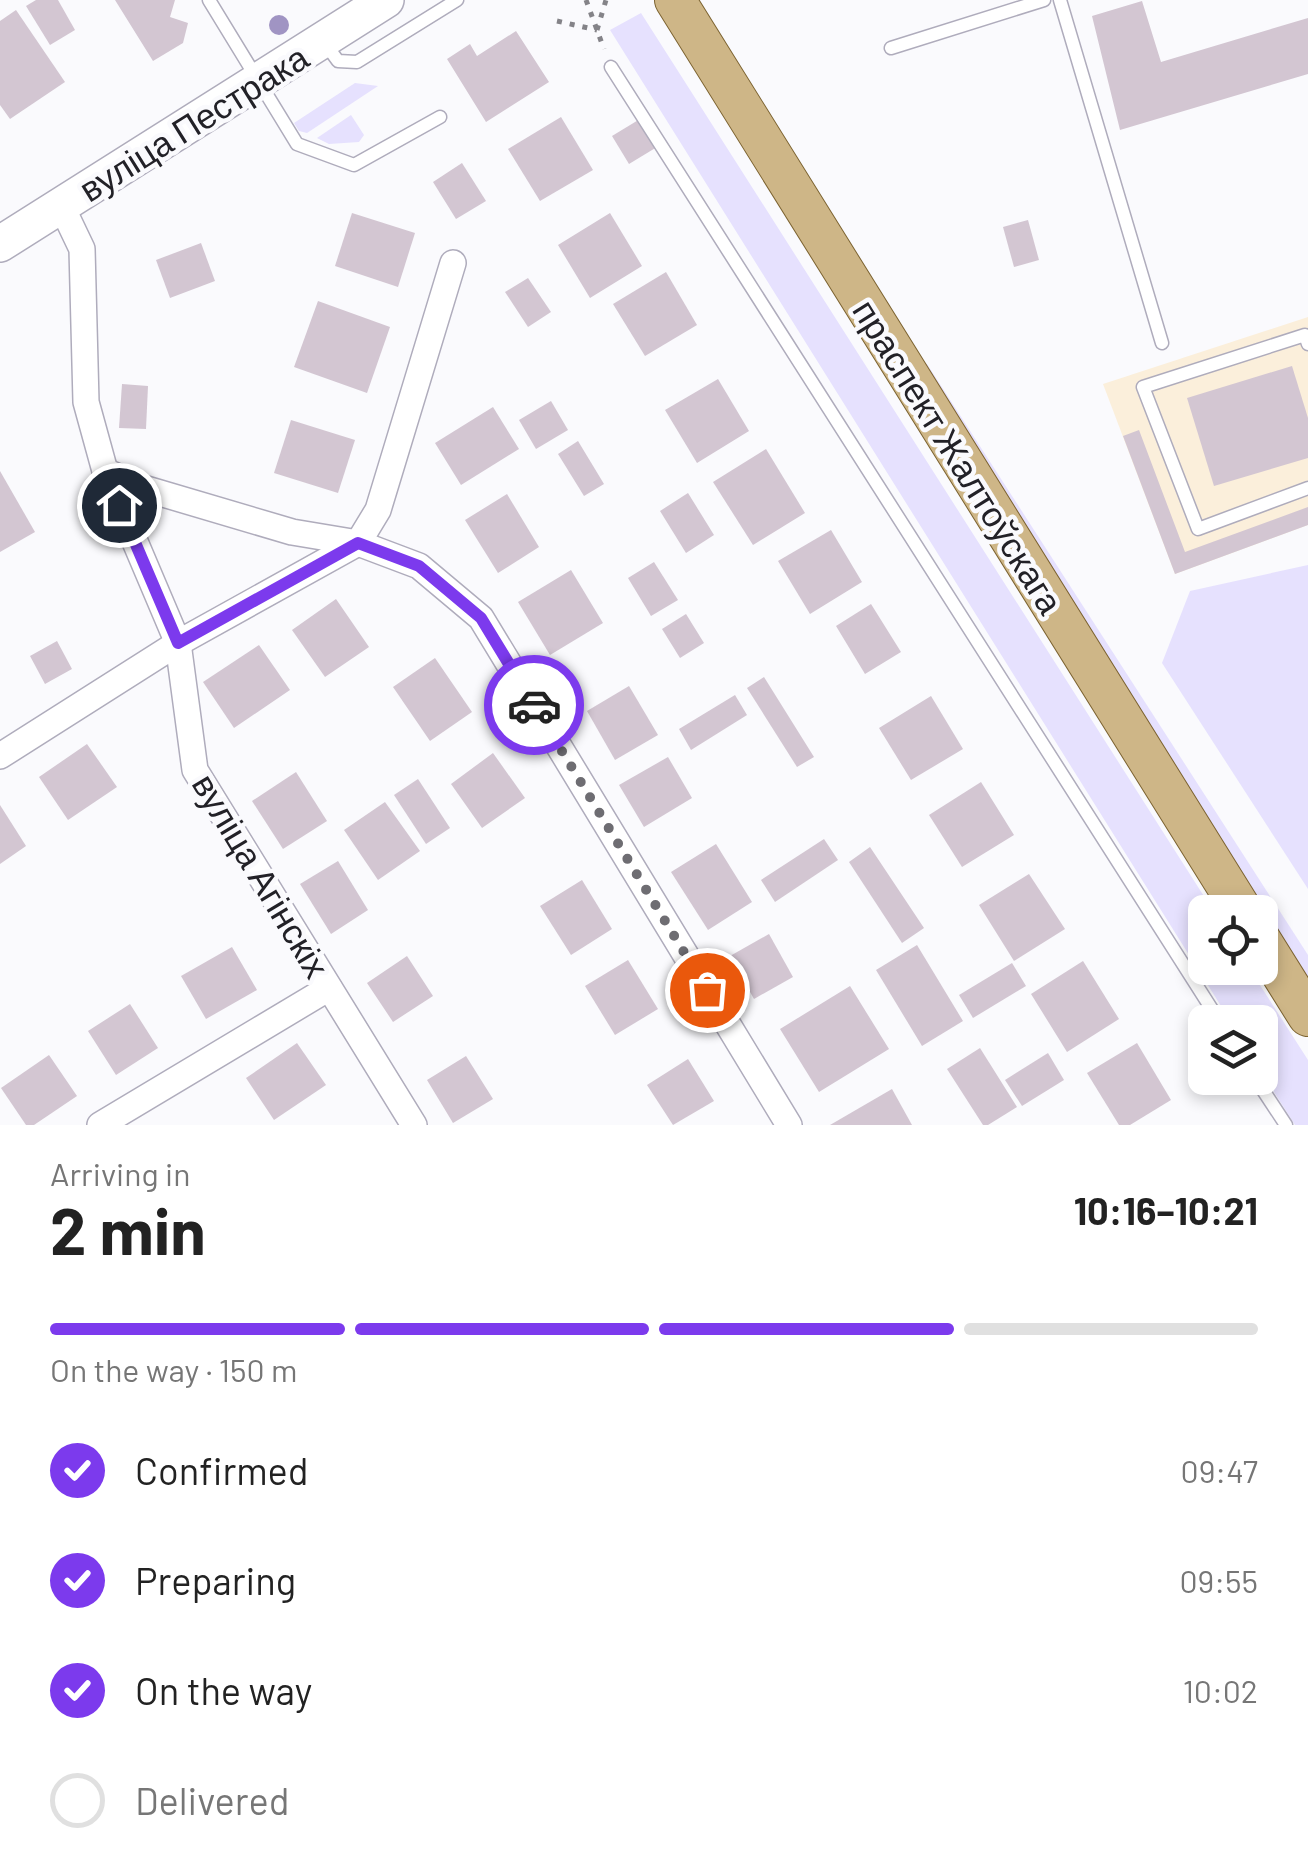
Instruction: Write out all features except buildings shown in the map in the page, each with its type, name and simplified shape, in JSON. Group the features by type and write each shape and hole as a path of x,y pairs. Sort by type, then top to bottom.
{"main road":[{"name":"праспект Жалтоўскага","path":"675,0 1232,895"},
{"path":"1278,968 1308,1016"}],"street":[{"name":"вуліца Пестрака","path":"0,244 386,0"},
{"name":"вуліца Агінскіх","path":"61,205 82,249 86,402 104,470 178,643 195,770 414,1125"},
{"path":"0,756 178,643 358,543 378,510 453,263"},
{"path":"104,470 143,488 292,532 358,543 419,566 481,618 789,1125"},
{"path":"100,1125 329,988"}],"lane":[{"path":"208,0 297,144 354,166 440,117"},
{"path":"323,40 338,61 357,62 457,0"},
{"path":"891,48 1044,0"},
{"path":"1060,0 1162,343"},
{"path":"611,67 1209,1005"},
{"path":"1308,344 1305,335 1143,387 1198,529 1308,488"},
{"path":"1266,1095 1286,1125"}],"path":[{"path":"586,0 597,30"},
{"path":"597,30 606,0"},
{"path":"557,21 597,30"}],"shaded area":[{"path":"641,13 1203,895 1188,895 1188,953 610,30"},
{"path":"355,83 378,86 307,133 299,131 294,123"},
{"path":"351,115 364,135 359,142 329,144 317,138"},
{"path":"1308,317 1308,525 1175,574 1103,384"},
{"path":"927,364 1269,895 1253,895 918,369"},
{"path":"1308,565 1308,889 1162,663 1190,591"},
{"path":"1278,908 1308,955 1308,981 1278,934"},
{"path":"1208,985 1260,985 1273,1005 1220,1005"},
{"path":"1278,1013 1308,1060 1308,1125 1295,1125 1276,1095"}],"way so far":[{"path":"534,705 707,990"}],"route":[{"path":"119,505 178,643 358,543 419,566 481,618 534,705"}]}
